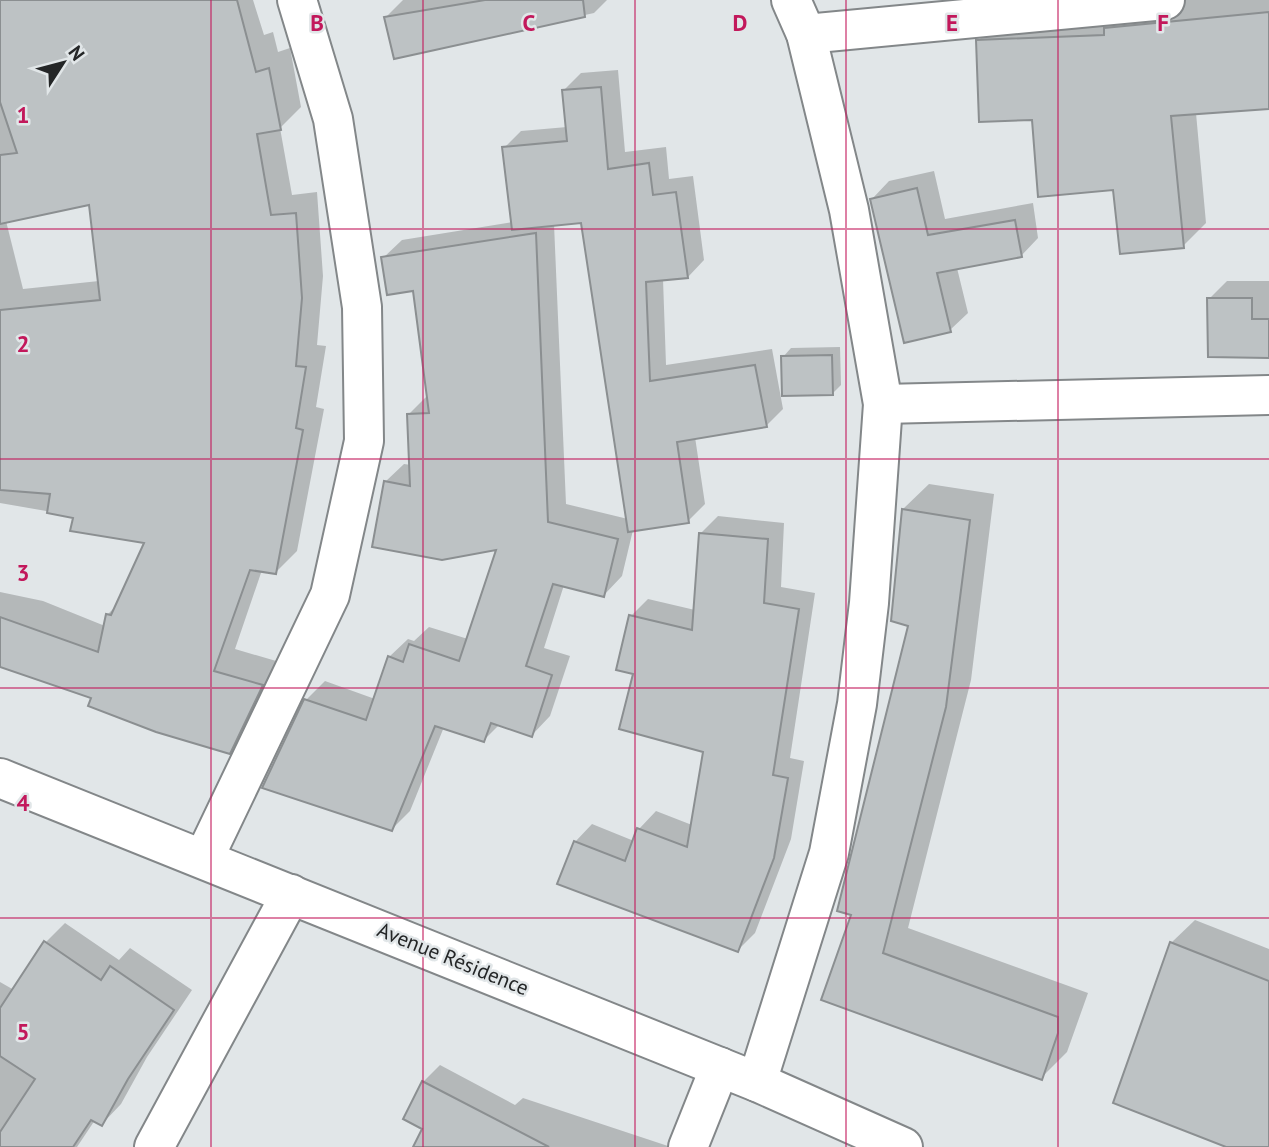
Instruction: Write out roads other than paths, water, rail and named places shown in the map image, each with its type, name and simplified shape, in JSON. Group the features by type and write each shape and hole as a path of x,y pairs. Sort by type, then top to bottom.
{"street":[{"path":"204,858 330,595 364,441 362,307 333,119 297,0"},
{"path":"757,1082 829,853 847,759 869,603 883,404 849,210 799,17 1166,0"},
{"path":"883,404 1269,395"},
{"name":"Avenue Résidence","path":"0,778 757,1082 903,1147"},
{"path":"154,1147 291,894"},
{"path":"688,1147 720,1067"}]}
